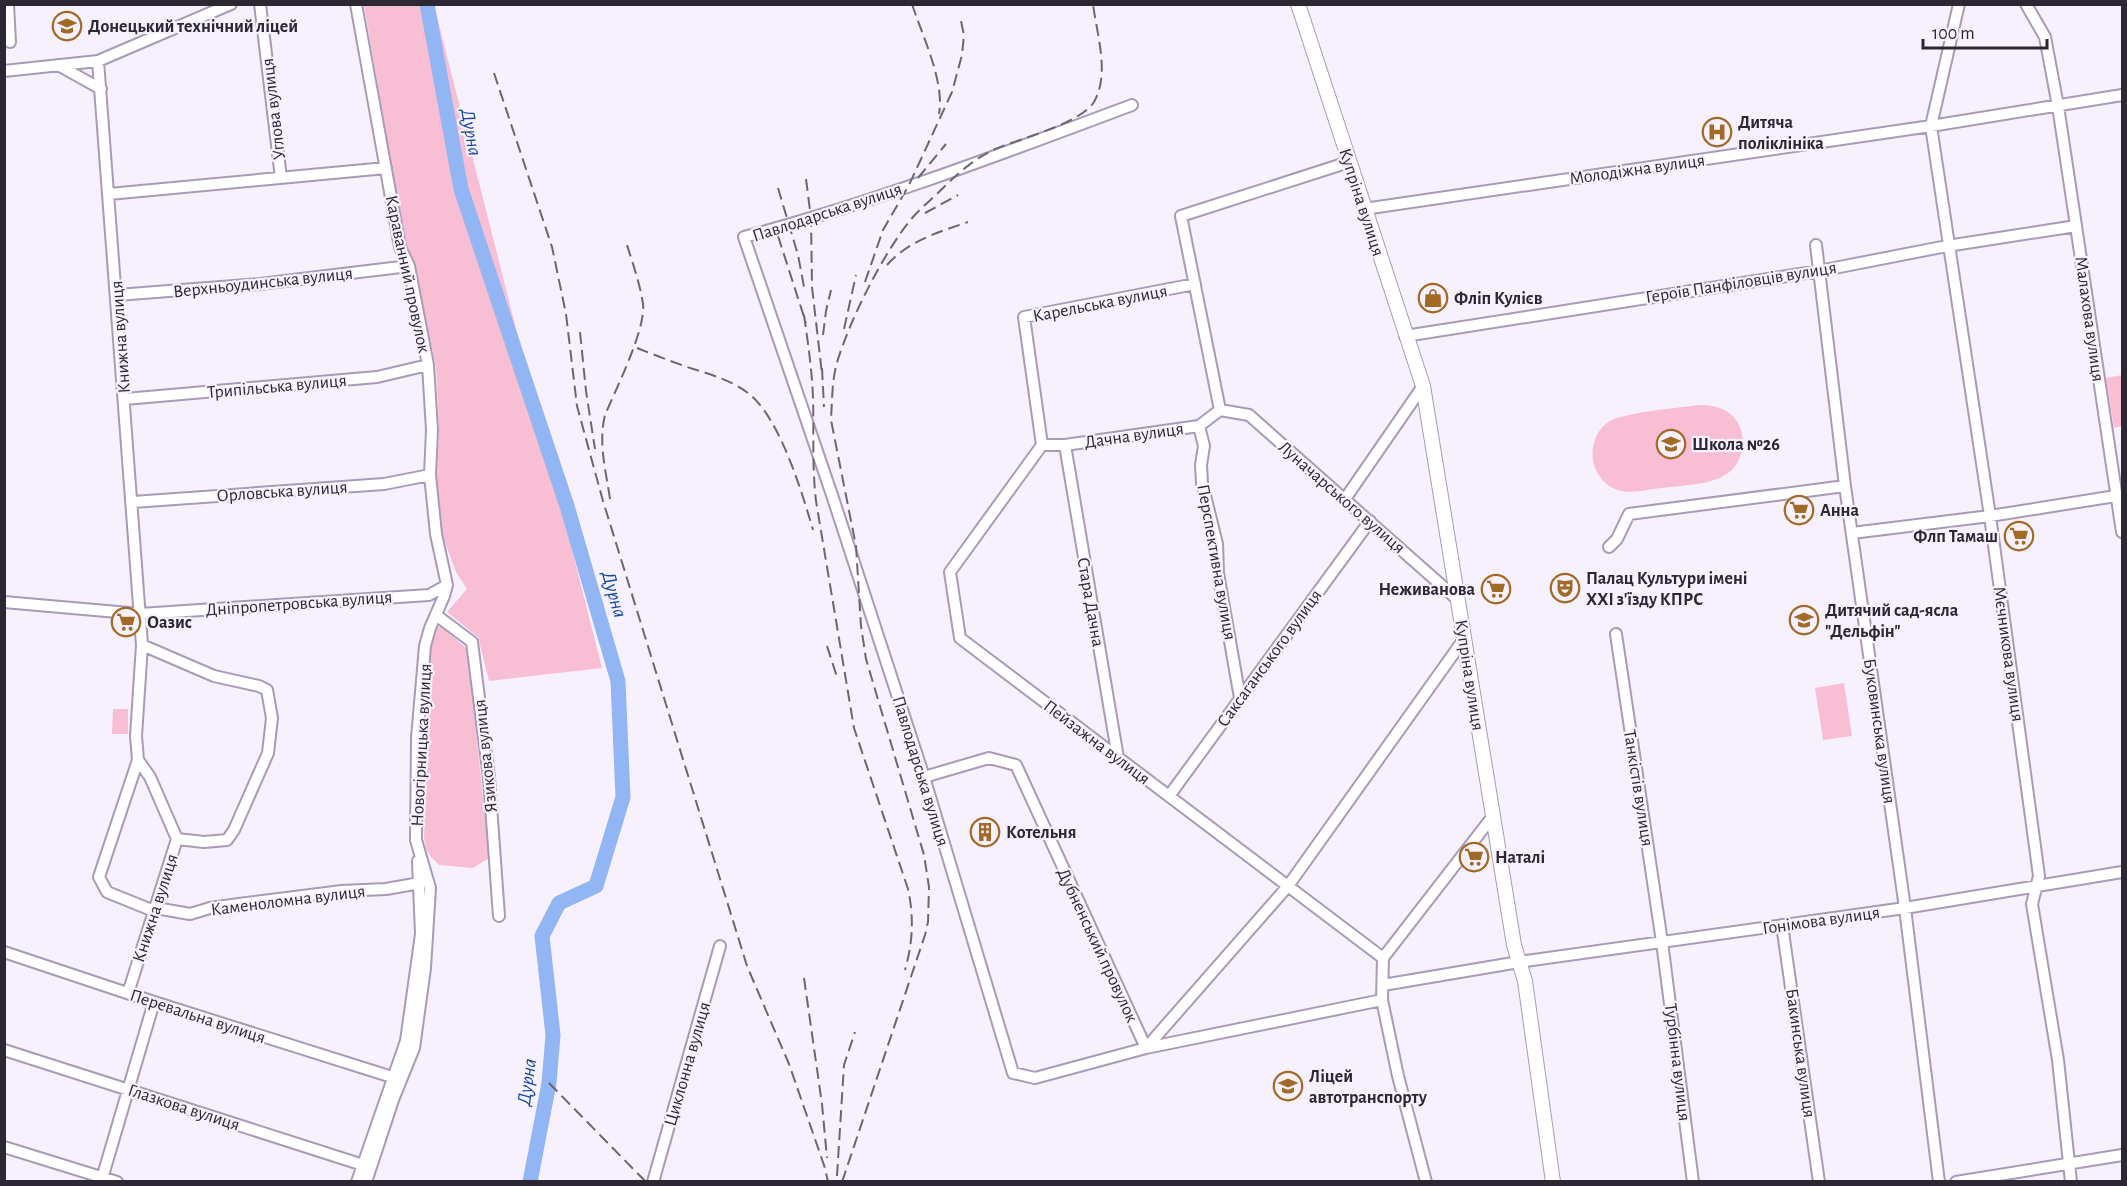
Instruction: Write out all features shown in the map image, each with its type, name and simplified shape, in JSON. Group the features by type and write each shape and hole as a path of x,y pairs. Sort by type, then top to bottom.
{"main road":[{"name":"Купріна вулиця","path":"1298,4 1423,386 1514,945 1525,981 1553,1182"}],"street":[{"path":"8,4 10,42"},
{"path":"4,71 98,61 231,4"},
{"name":"Углова вулиця","path":"260,4 281,178"},
{"name":"Караванний провулок","path":"356,4 400,247 409,266 428,365 432,430 430,475 436,534 447,585"},
{"path":"1931,126 1959,4"},
{"name":"Малахова вулиця","path":"2026,4 2045,38 2058,106 2120,496 2122,532"},
{"name":"Книжна вулиця","path":"98,61 140,614"},
{"path":"58,65 101,89"},
{"name":"Молодіжна вулиця","path":"1364,209 1931,126 2122,95"},
{"name":"Павлодарська вулиця","path":"1132,105 963,168 790,225 744,237 832,495 924,777 1013,1072 1035,1078 1146,1048"},
{"name":"Мєчникова вулиця","path":"1931,126 1947,246 1990,516 2039,876 2032,904 2058,1060 2071,1182"},
{"path":"1220,410 1182,216 1348,162"},
{"name":"Углова вулиця","path":"109,194 386,168"},
{"name":"Героїв Панфіловців вулиця","path":"1405,336 1819,271 1947,246 2076,226"},
{"name":"Буковинська вулиця","path":"1816,245 1845,486 1905,908 1939,1182"},
{"name":"Верхньоудинська вулиця","path":"117,295 260,284 409,266"},
{"name":"Карельська вулиця","path":"1042,445 1024,318 1195,284"},
{"name":"Трипільська вулиця","path":"125,399 376,377 428,365"},
{"path":"1345,499 1423,386"},
{"name":"Дачна вулиця","path":"1042,445 1065,445 1199,426 1220,410"},
{"name":"Луначарського вулиця","path":"1220,410 1249,415 1458,599"},
{"name":"Перспективна вулиця","path":"1199,426 1204,446 1201,465 1202,483 1217,544 1218,573 1240,698"},
{"name":"Пейзажна вулиця","path":"1042,445 950,572 960,638 1383,958"},
{"name":"Стара Дачна","path":"1065,445 1118,758"},
{"name":"Орловська вулиця","path":"133,502 384,484 430,475"},
{"path":"1609,547 1617,539 1629,514 1845,486"},
{"path":"1852,534 2120,496"},
{"name":"Саксаганського вулиця","path":"1169,796 1370,521"},
{"path":"436,615 447,585"},
{"name":"Дніпропетровська вулиця","path":"4,602 140,614 429,595 447,585"},
{"name":"Каменоломна вулиця","path":"140,614 142,645 136,736 138,760 99,878 107,892 155,909 190,914 210,908 239,904 342,891 386,889 420,883"},
{"name":"Новогірницька вулиця","path":"357,1182 406,1041 421,934 416,840 418,727 426,646 436,615"},
{"name":"Язикова вулиця","path":"436,615 472,642 489,778 499,916"},
{"name":"Танкістів вулиця","path":"1616,634 1662,942"},
{"path":"1146,1048 1288,886 1464,639"},
{"path":"142,645 214,676 259,686 267,690 272,718 268,753 234,830 227,840 204,842 177,839"},
{"name":"Дубненський провулок","path":"924,777 989,758 1016,765 1146,1048"},
{"name":"Книжна вулиця","path":"128,993 177,839 150,777 138,760"},
{"path":"1426,1182 1398,1076 1382,1000 1383,958 1493,816"},
{"name":"Новогірницька вулиця","path":"366,1182 393,1100 414,1048 425,968 430,888 416,840"},
{"name":"Гонімова вулиця","path":"1383,985 1519,962 1905,908 2122,872"},
{"name":"Бакинська вулиця","path":"1782,926 1819,1182"},
{"name":"Турбінна вулиця","path":"1662,942 1693,1182"},
{"name":"Циклонна вулиця","path":"653,1182 720,946"},
{"name":"Перевальна вулиця","path":"4,952 392,1077"},
{"path":"1146,1048 1382,1000"},
{"path":"102,1179 154,1002"},
{"name":"Глазкова вулиця","path":"4,1050 363,1165"},
{"path":"4,1147 117,1182"},
{"path":"1956,1182 2122,1155"}],"shaded area":[{"path":"364,5 434,5 602,668 489,681 478,637 447,612 467,589 456,572 441,532 437,479 439,427 436,368 417,275 405,244"},
{"path":"2122,375 2122,426 2114,428 2106,378"},
{"path":"1699,405 1723,409 1734,417 1739,425 1743,443 1733,469 1718,479 1634,492 1611,487 1602,480 1596,471 1593,449 1595,438 1610,421 1640,413"},
{"path":"435,627 442,627 468,650 489,858 473,868 439,865 426,849 424,838 431,635"},
{"path":"1844,683 1852,736 1823,740 1815,688"},
{"path":"113,709 128,709 128,734 112,734"}],"waterway":[{"name":"Дурна","path":"427,4 461,189 567,506 618,681 623,797 596,886 559,903 542,936 553,1035 549,1083 530,1182"}],"railway":[{"path":"912,4 936,73 940,101 939,114"},
{"path":"842,1182 925,935 928,922 929,887 924,855 866,659 861,626 856,546 831,420 836,366 849,329 868,288 890,249 916,213 979,158 993,150 1062,124 1087,110 1094,102 1099,91 1102,67 1093,4"},
{"path":"865,282 883,230 909,185 952,92 962,55 964,35 961,21"},
{"path":"494,73 552,247 566,314 577,406 603,501 747,966 789,1064 828,1182"},
{"path":"918,178 946,144"},
{"path":"806,179 811,218 812,287 822,374"},
{"path":"778,188 798,255 805,292"},
{"path":"925,213 958,195"},
{"path":"887,265 914,243 968,222"},
{"path":"778,236 806,323"},
{"path":"610,499 603,457 603,426 605,415 635,343 643,315 640,289 627,245"},
{"path":"844,329 856,275"},
{"path":"823,335 831,290"},
{"path":"804,315 810,356 816,501 854,728 908,889 912,930 905,970"},
{"path":"580,332 595,449"},
{"path":"637,348 725,380 741,388 759,404 770,419 788,456 813,530"},
{"path":"822,368 824,407"},
{"path":"827,646 837,677"},
{"path":"804,978 822,1104 827,1158"},
{"path":"837,1176 844,1065 855,1032"},
{"path":"549,1083 646,1182"}],"place":[{"name":"Донецький технічний ліцей","path":"67,26"},
{"name":"Дитяча поліклініка","path":"1717,132"},
{"name":"Фліп Кулієв","path":"1433,298"},
{"name":"Школа №26","path":"1671,444"},
{"name":"Анна","path":"1799,510"},
{"name":"Флп Тамаш","path":"2019,536"},
{"name":"Палац Культури імені XXI з'їзду КПРС","path":"1565,588"},
{"name":"Неживанова","path":"1496,589"},
{"name":"Дитячий сад-ясла \"Дельфін\"","path":"1804,620"},
{"name":"Оазис","path":"126,622"},
{"name":"Котельня","path":"985,832"},
{"name":"Наталі","path":"1474,857"},
{"name":"Ліцей автотранспорту","path":"1288,1086"}]}
